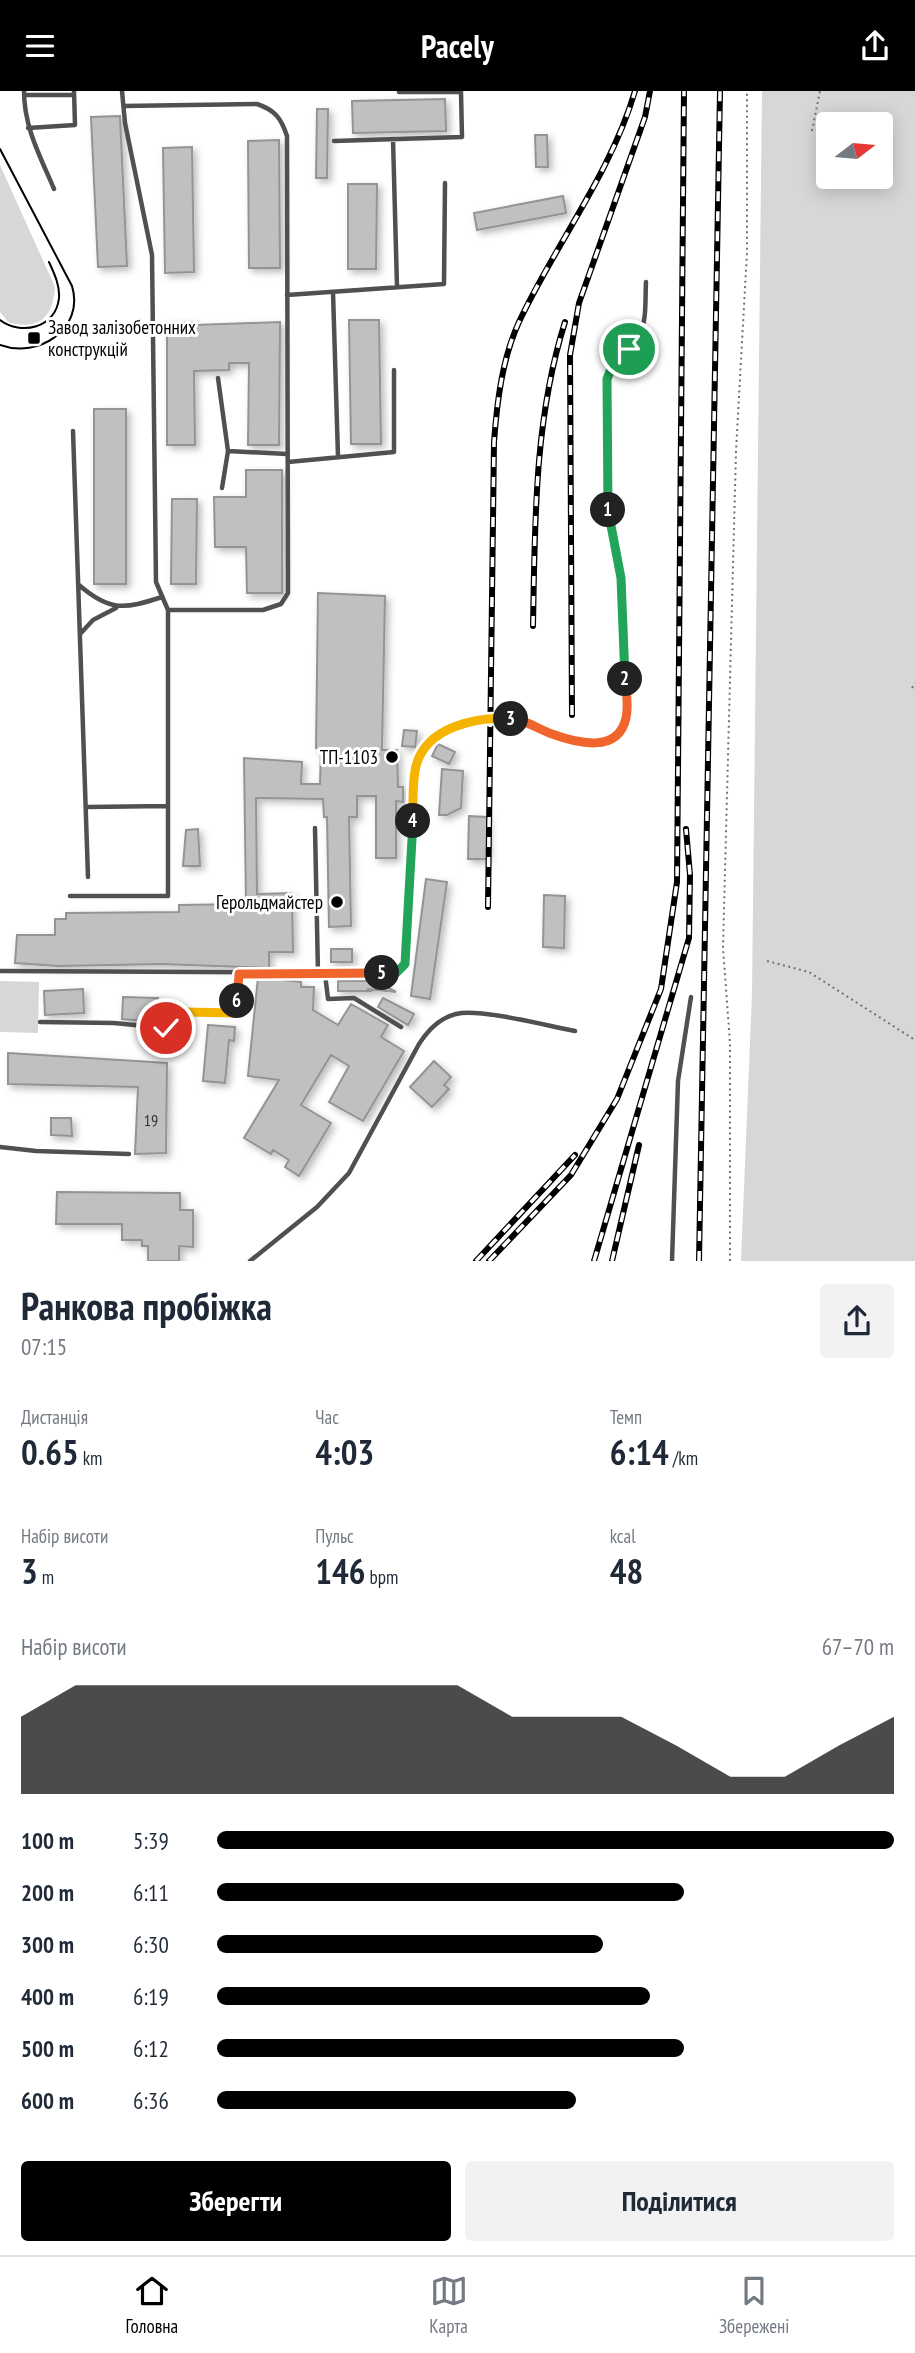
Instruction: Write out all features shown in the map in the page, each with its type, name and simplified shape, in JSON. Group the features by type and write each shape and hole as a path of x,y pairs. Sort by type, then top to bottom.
{"lane":[{"path":"70,895 168,896 168,611 156,582 152,255 122,91"},
{"path":"334,141 462,137 461,92 399,92"},
{"path":"28,128 75,125 74,93 24,93 28,128 54,189"},
{"path":"124,107 257,104 272,109 282,120 287,136 288,593 281,604 263,610 168,611"},
{"path":"393,139 397,287"},
{"path":"287,295 444,284 445,183"},
{"path":"0,971 396,973 405,964 415,768 427,744 464,723 489,717 523,720 551,734 600,744 611,741 626,718 622,589 608,522 607,379 615,359 629,349 639,336 646,282"},
{"path":"333,292 338,457"},
{"path":"287,462 394,452 394,370"},
{"path":"218,378 228,451 222,488"},
{"path":"74,431 88,807 88,877"},
{"path":"228,451 287,454"},
{"path":"78,585 91,596 117,608 129,608 162,597"},
{"path":"80,633 93,620 117,608"},
{"path":"88,807 168,806"},
{"path":"315,828 318,974"},
{"path":"40,1022 114,1023 166,1028 186,1012 236,1013 239,974"},
{"path":"325,974 328,999 354,998 401,1027"},
{"path":"672,1261 678,1081 691,997"},
{"path":"250,1261 317,1207 349,1173 433,1026 445,1018 465,1012 575,1031"},
{"path":"0,1146 36,1151 129,1154"}],"path":[{"path":"730,1261 730,1043 723,948 736,451 747,252 747,91"},
{"path":"811,131 820,91"},
{"path":"912,688 915,683"},
{"path":"767,961 809,972 915,1040"}],"shaded area":[{"path":"762,91 915,91 915,1261 741,1261 752,993"},
{"path":"0,165 55,287 48,314 29,325 8,322 0,312"},
{"path":"0,981 39,982 38,1033 0,1032"}],"building":[{"path":"445,99 446,131 353,133 352,101"},
{"path":"317,109 328,109 327,178 316,178"},
{"path":"120,116 127,266 98,267 91,117"},
{"path":"535,135 547,135 548,167 536,167"},
{"path":"279,140 280,268 249,268 248,141"},
{"path":"192,147 194,272 165,273 163,148"},
{"path":"348,184 377,184 376,269 348,269"},
{"path":"563,196 566,213 477,230 474,213"},
{"path":"349,320 379,320 381,444 351,444"},
{"path":"167,322 194,322 194,325 280,322 279,445 248,445 249,363 229,363 229,370 194,371 195,445 167,445"},
{"path":"94,409 126,409 126,584 94,584"},
{"path":"246,470 282,470 282,593 247,593 246,547 215,547 214,497 246,497"},
{"path":"172,499 197,499 196,584 171,584"},
{"path":"318,593 385,596 382,750 397,750 398,787 403,787 403,802 396,801 396,858 376,858 376,796 357,796 357,817 349,817 351,926 329,927 327,817 324,817 323,799 256,798 257,894 292,893 293,952 269,952 269,968 161,964 59,966 15,963 17,935 55,935 55,919 66,919 66,913 179,912 179,905 246,904 244,758 302,762 301,784 320,784 321,749 316,748"},
{"path":"404,730 417,731 415,747 402,746"},
{"path":"438,744 455,752 449,764 432,756"},
{"path":"442,769 463,771 461,808 447,815 439,815"},
{"path":"469,816 487,817 487,859 468,859"},
{"path":"198,829 200,866 183,866 186,830"},
{"path":"426,879 447,882 430,999 411,996"},
{"path":"544,895 565,896 564,948 543,947"},
{"path":"331,949 352,949 352,962 331,962"},
{"path":"258,977 301,982 301,987 314,987 313,1010 338,1025 351,1004 388,1025 381,1037 404,1051 363,1121 329,1102 349,1066 331,1055 301,1105 331,1123 299,1176 285,1167 289,1160 273,1150 271,1154 244,1138 279,1080 248,1076"},
{"path":"338,981 376,981 396,992 367,989 372,991 338,991"},
{"path":"83,989 84,1013 45,1015 44,991"},
{"path":"123,997 158,998 157,1022 122,1019"},
{"path":"383,998 414,1014 408,1025 378,1007"},
{"path":"208,1025 235,1027 234,1041 229,1040 225,1083 203,1081"},
{"path":"8,1053 167,1063 166,1153 135,1154 138,1087 8,1084"},
{"path":"434,1061 451,1077 444,1085 449,1089 432,1107 410,1087"},
{"path":"51,1118 71,1118 72,1136 51,1135"},
{"path":"57,1192 180,1193 180,1210 193,1210 193,1247 179,1246 179,1261 148,1261 148,1246 142,1246 142,1240 122,1240 122,1224 56,1224"}],"tram line":[{"path":"0,149 72,286 74,301 72,315 55,337 29,348 0,345"},
{"path":"0,320 18,328 27,328 45,322 51,316 59,293 49,262"}],"railway":[{"path":"488,907 494,442 501,381 519,322 612,151 635,91"},
{"path":"572,715 570,355 579,303 645,117 650,91"},
{"path":"489,1261 571,1175 617,1099 661,989 677,882 684,91"},
{"path":"699,1261 720,91"},
{"path":"533,626 538,472 547,396 565,322"},
{"path":"594,1261 689,938 690,875 686,829"},
{"path":"612,1261 639,1145"},
{"path":"476,1261 575,1155"}],"place":[{"name":"Завод залізобетонних конструкцій","path":"34,338"},
{"name":"ТП-1103","path":"392,757"},
{"name":"Герольдмайстер","path":"337,902"}],"route":[{"path":"166,1028 186,1012 236,1013 239,974 396,973 402,970 405,964 415,768 427,744 440,734 464,723 489,717 523,720 551,734 600,744 611,741 619,731 626,718 624,633 621,578 608,522 607,379 615,359 629,349"}]}
